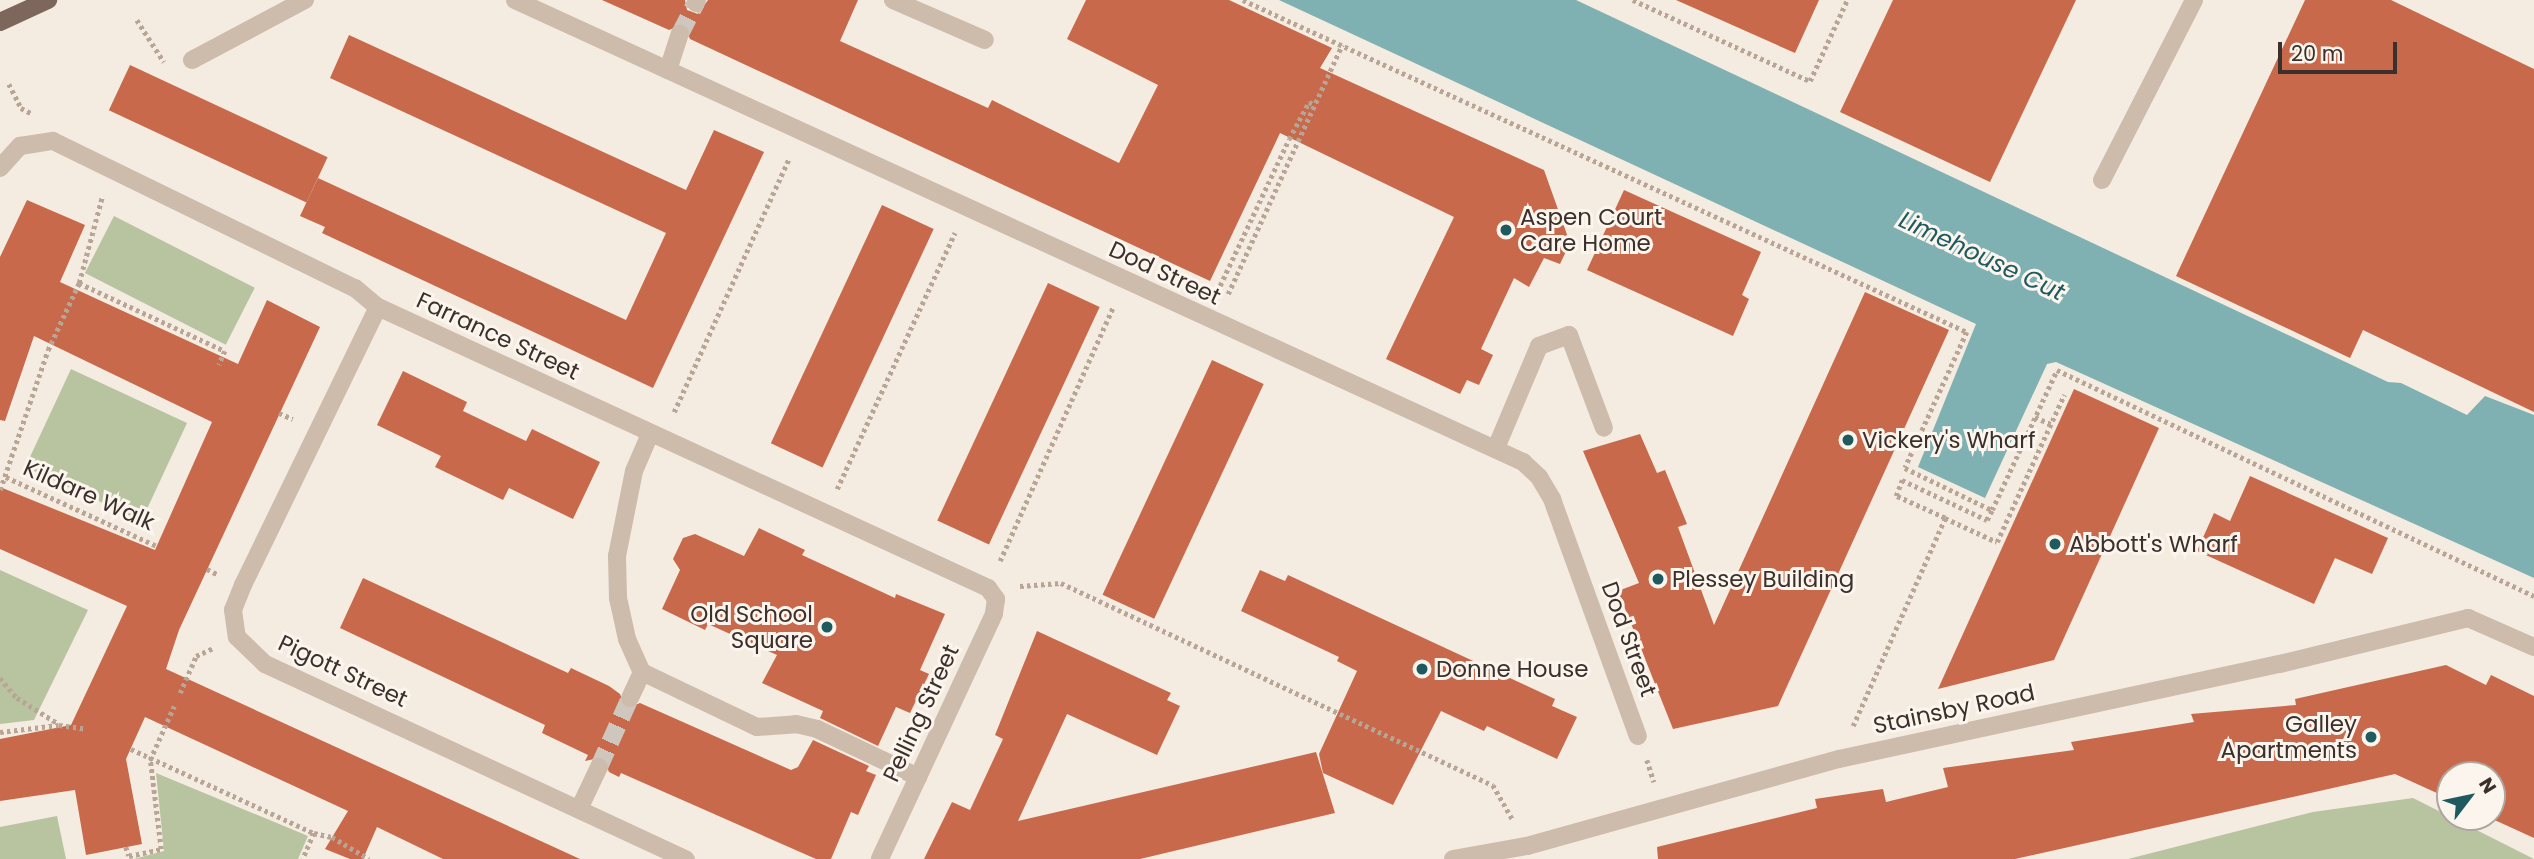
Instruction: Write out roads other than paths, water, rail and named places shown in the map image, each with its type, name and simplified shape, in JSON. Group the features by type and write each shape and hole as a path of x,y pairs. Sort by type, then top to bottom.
{"main road":[{"path":"0,22 48,0"}],"street":[{"path":"192,60 305,0"},
{"name":"Dod Street","path":"516,0 968,207 1209,321 1496,448 1539,477 1552,499 1638,736"},
{"path":"893,0 985,40"},
{"path":"2102,180 2194,0"},
{"path":"668,70 680,34"},
{"name":"Farrance Street","path":"0,168 20,146 53,141 355,288 378,307 988,588"},
{"name":"Pigott Street","path":"378,307 233,610 237,637 265,664 580,807 685,859"},
{"path":"1496,448 1539,346 1569,335 1604,428"},
{"path":"656,436 634,471 617,556 625,629 642,672 757,727 796,724 817,729 918,777"},
{"name":"Pelling Street","path":"880,859 994,614 996,599 988,588"},
{"name":"Stainsby Road","path":"1453,859 1527,846 1839,759 2280,664 2468,618 2534,647"},
{"path":"630,698 642,672"},
{"path":"580,807 598,768"}],"water":[{"name":"Limehouse Cut","path":"1279,0 1576,0 2388,382 2401,383 2467,415 2485,396 2534,415 2534,578 2056,362 2047,364 1985,498 1918,467 1976,324"}],"tunnel":[{"path":"680,34 696,3"},
{"path":"599,767 630,698"}],"place":[{"name":"Aspen Court Care Home","path":"1506,230"},
{"name":"Vickery's Wharf","path":"1848,440"},
{"name":"Abbott's Wharf","path":"2055,544"},
{"name":"Plessey Building","path":"1658,579"},
{"name":"Old School Square","path":"827,627"},
{"name":"Donne House","path":"1422,669"},
{"name":"Galley Apartments","path":"2371,737"}]}
